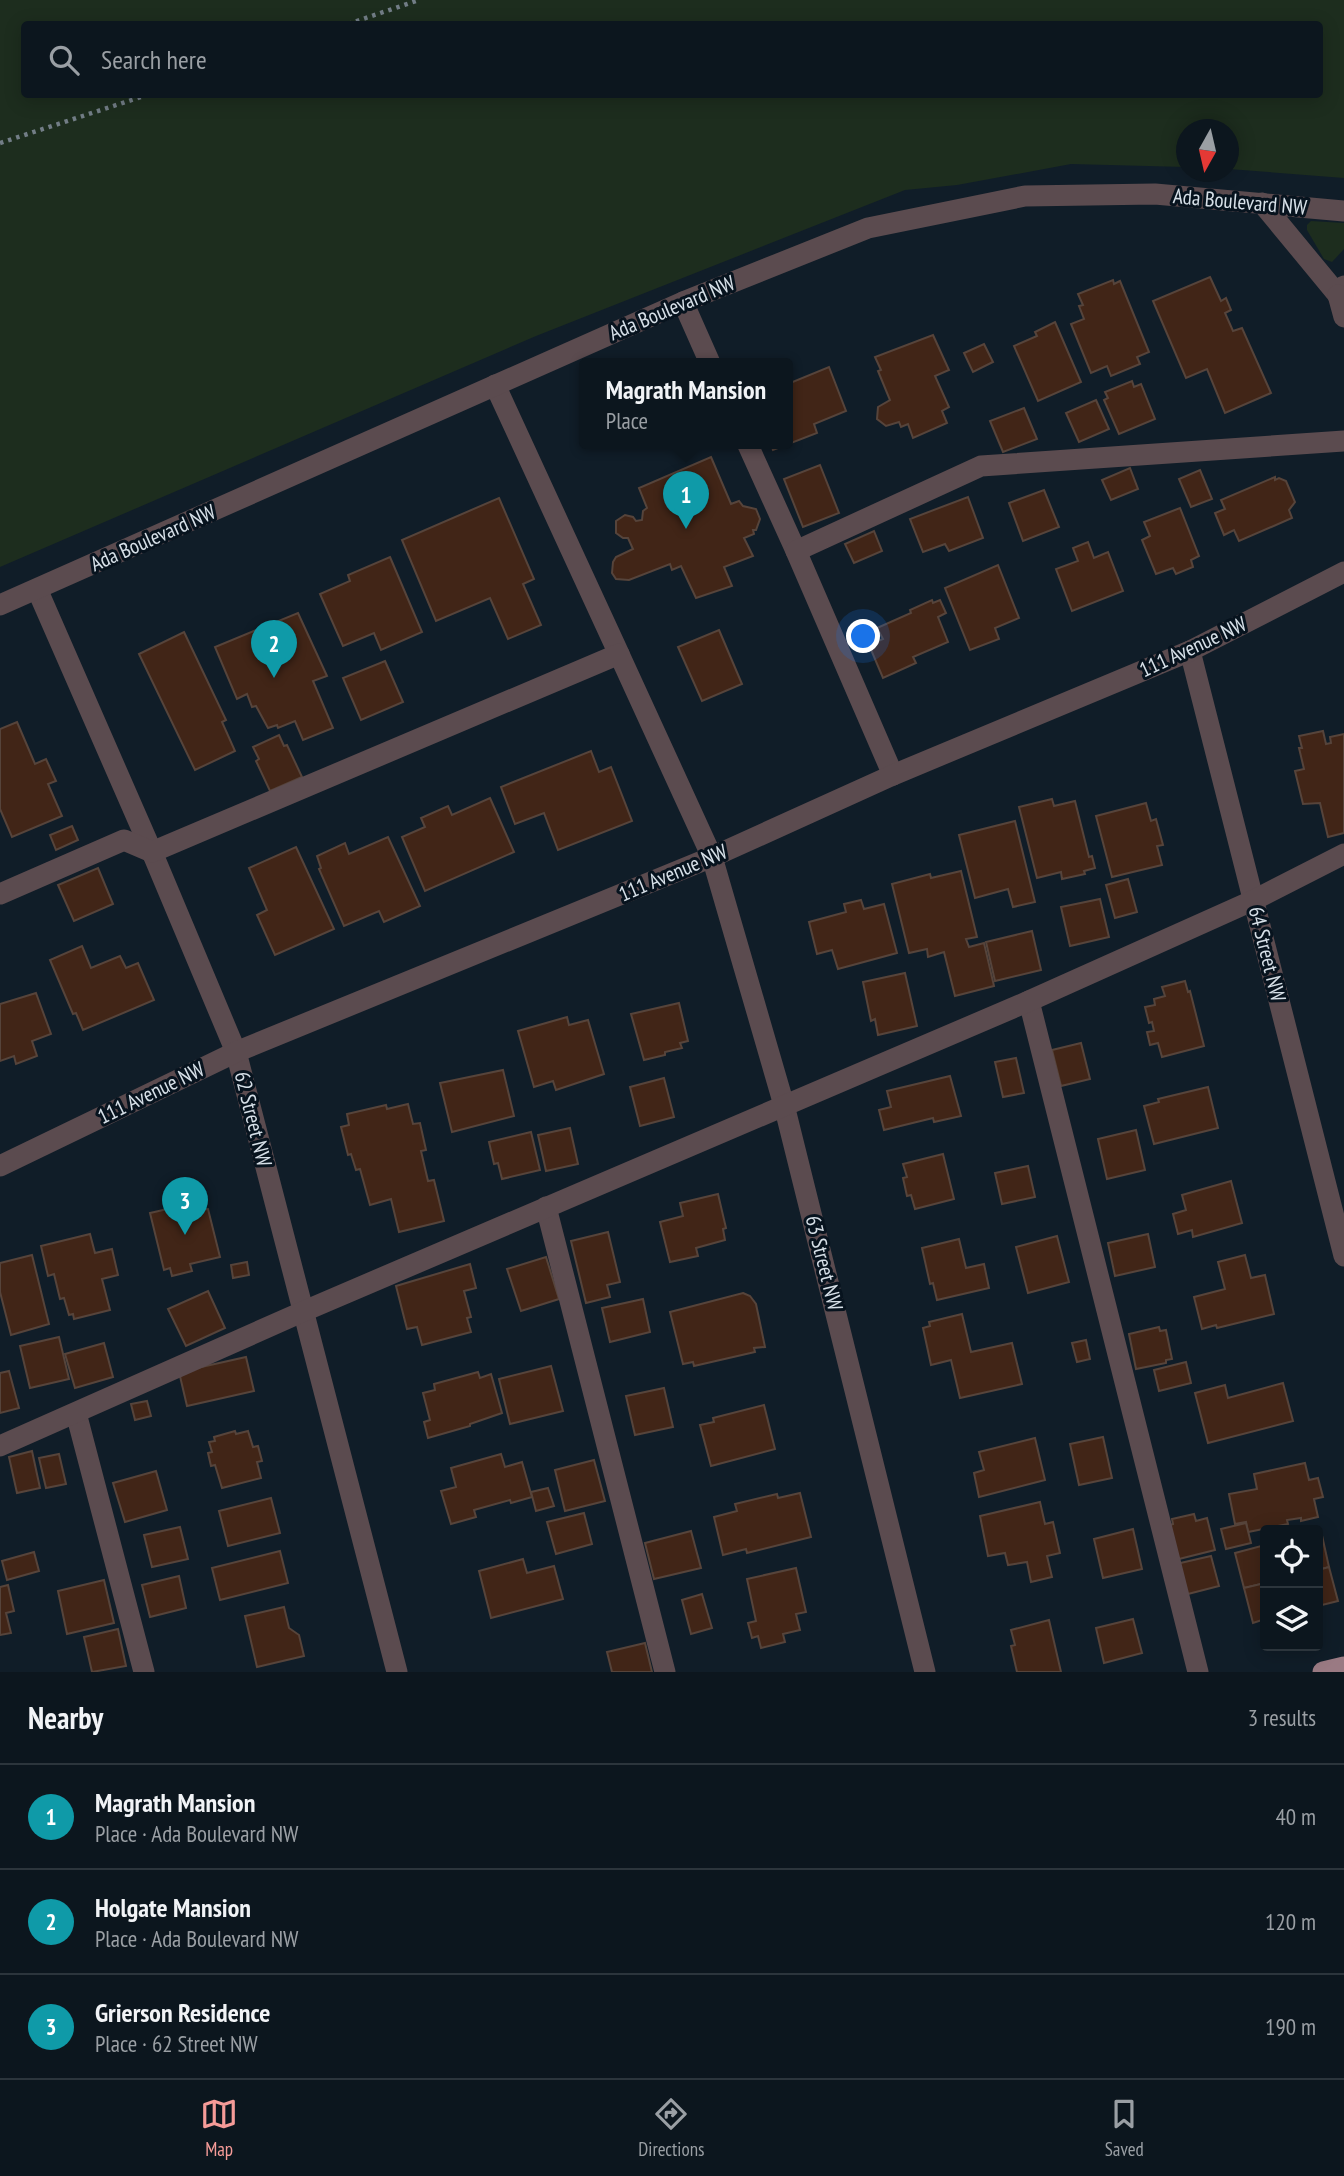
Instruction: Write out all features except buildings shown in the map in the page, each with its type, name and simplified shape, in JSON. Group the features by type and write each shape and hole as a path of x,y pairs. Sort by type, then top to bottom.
{"main road":[{"path":"1323,1672 1344,1667"}],"street":[{"name":"Ada Boulevard NW","path":"0,605 683,302 868,228 1025,196 1155,194 1344,211"},
{"path":"1262,203 1341,290 1344,317"},
{"path":"683,302 708,358"},
{"name":"63 Street NW","path":"495,385 712,857 784,1105 925,1672"},
{"path":"796,551 981,466 1344,441"},
{"path":"750,449 893,775"},
{"name":"111 Avenue NW","path":"0,1166 236,1052 712,857 893,775 1190,651 1344,572"},
{"name":"62 Street NW","path":"37,590 236,1052 397,1672"},
{"name":"64 Street NW","path":"1190,651 1344,1256"},
{"path":"0,894 124,841 152,852 619,654"},
{"path":"0,1446 302,1312 1029,1001 1254,900 1344,854"},
{"path":"1029,1001 1198,1672"},
{"path":"546,1207 665,1672"},
{"path":"75,1413 144,1672"}],"path":[{"path":"357,21 419,0"},
{"path":"0,143 138,98"}],"green space":[{"path":"0,0 1344,0 1344,178 1239,170 1239,119 1176,119 1176,167 1071,164 957,185 905,190 536,336 0,567"},
{"path":"1311,221 1344,223 1344,249 1332,262 1324,259 1307,230"}],"place":[{"name":"Magrath Mansion","path":"686,529"},
{"name":"Holgate Mansion","path":"274,678"},
{"name":"Grierson Residence","path":"185,1235"}]}
